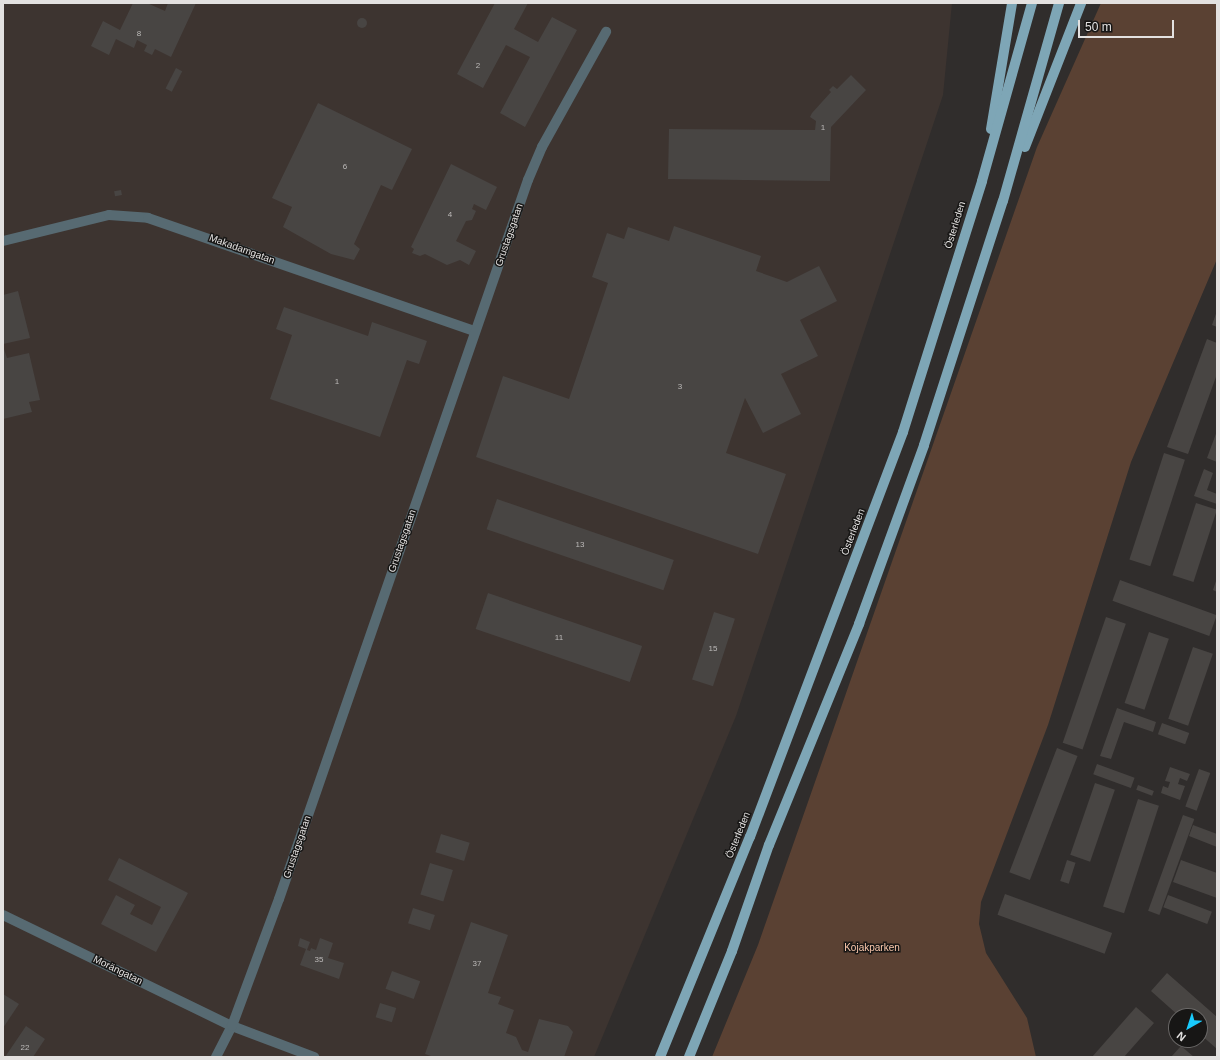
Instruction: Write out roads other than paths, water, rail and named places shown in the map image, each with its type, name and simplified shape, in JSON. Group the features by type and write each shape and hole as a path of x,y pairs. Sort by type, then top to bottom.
{"main road":[{"path":"982,181 1012,3"},
{"name":"Österleden","path":"660,1057 750,837 903,432 982,181 1032,3"},
{"path":"690,1057 704,1024 769,845 859,624 924,445 1004,201 1059,3"},
{"path":"1004,201 1081,3"}],"street":[{"name":"Grustagsgatan","path":"216,1057 232,1026 475,331 542,146 606,32"},
{"name":"Makadamgatan","path":"3,241 109,215 148,218 475,331"},
{"name":"Morängatan","path":"3,915 232,1026 314,1057"}],"park label":[{"name":"Kojakparken","path":"872,948"}]}
